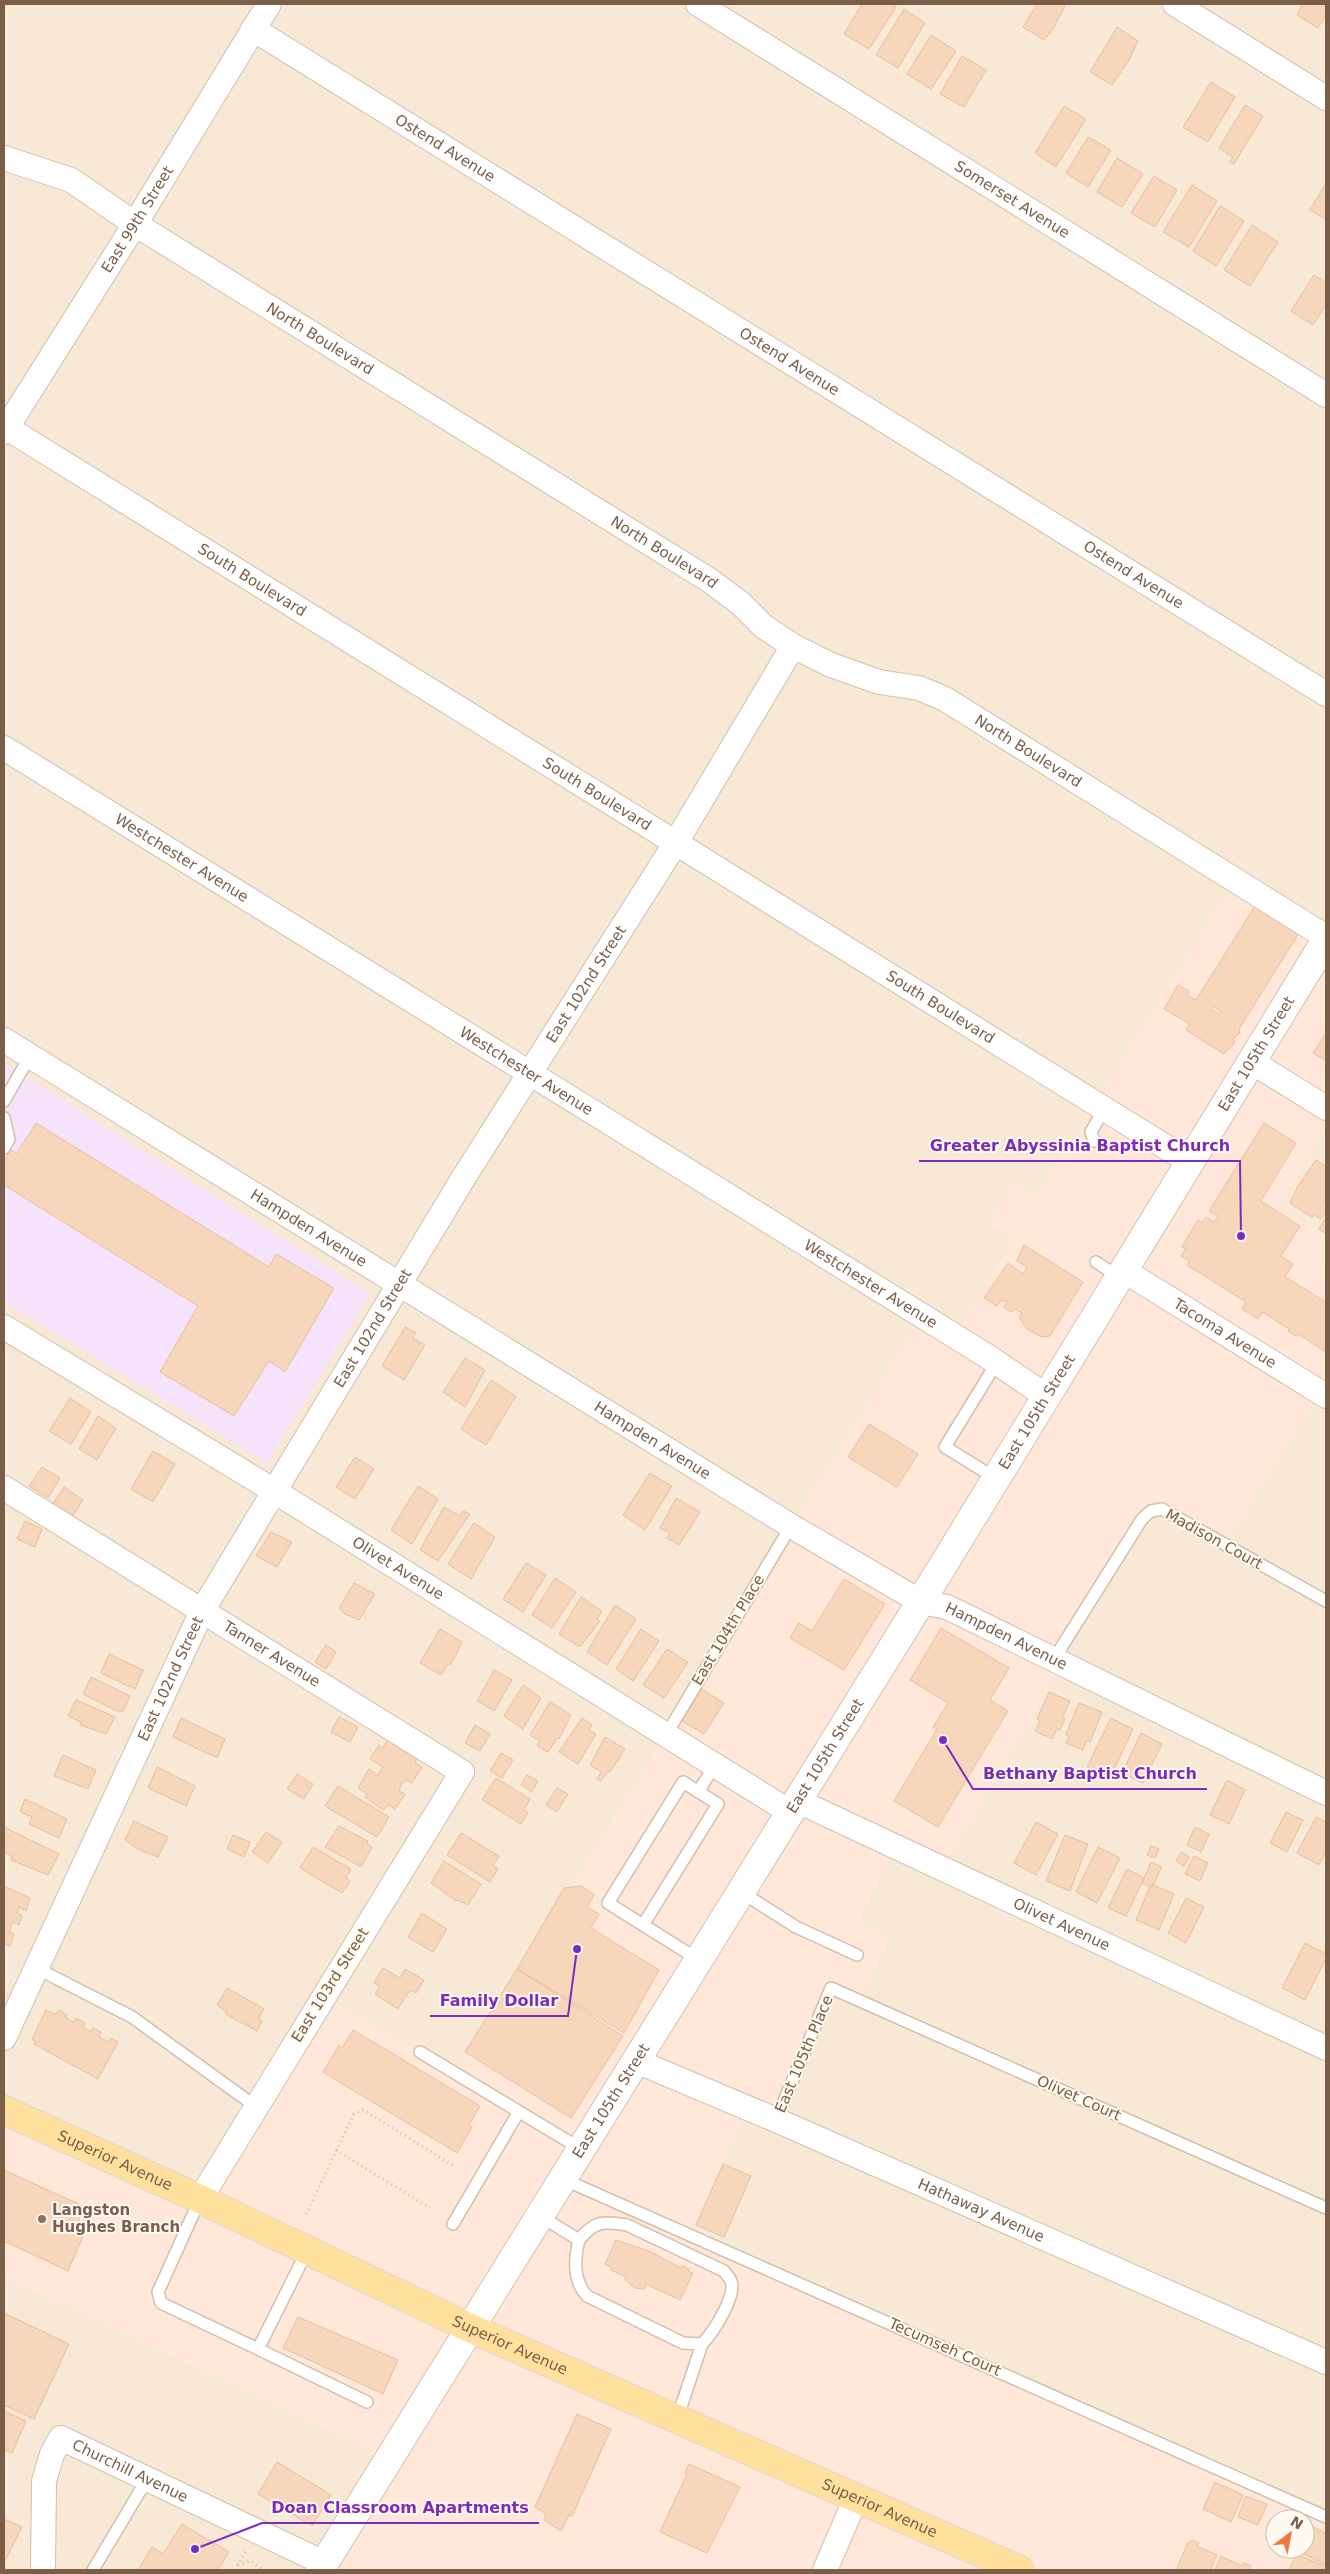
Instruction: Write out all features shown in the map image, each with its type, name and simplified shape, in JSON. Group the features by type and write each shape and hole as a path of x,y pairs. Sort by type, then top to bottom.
{"main road":[{"name":"East 105th Street","path":"322,2566 921,1602 1326,938"},
{"name":"Superior Avenue","path":"4,2110 200,2199 470,2328 1020,2570"}],"street":[{"name":"East 99th Street","path":"5,429 135,224 269,4"},
{"name":"Somerset Avenue","path":"698,4 1326,395"},
{"path":"1175,4 1326,98"},
{"name":"Ostend Avenue","path":"253,29 1326,694"},
{"name":"North Boulevard","path":"4,158 71,180 135,224 709,580 740,603 763,626 793,646 831,665 855,674 879,682 919,688 945,698 1326,938"},
{"name":"South Boulevard","path":"5,429 1190,1162"},
{"name":"East 102nd Street","path":"4,2038 38,1969 202,1611 528,1073 675,844 793,646"},
{"name":"Westchester Avenue","path":"4,748 997,1362 1046,1396"},
{"name":"Hampden Avenue","path":"4,1040 791,1526 921,1602 945,1606 1326,1793"},
{"path":"1252,1062 1326,1108"},
{"name":"Tacoma Avenue","path":"1121,1273 1326,1396"},
{"name":"Olivet Avenue","path":"4,1327 274,1491 714,1765 794,1807 1326,2048"},
{"name":"Tanner Avenue","path":"4,1488 462,1772"},
{"name":"East 103rd Street","path":"200,2199 255,2106 462,1772"},
{"name":"Hathaway Avenue","path":"636,2061 776,2120 1326,2362"},
{"name":"Churchill Avenue","path":"43,2570 44,2481 52,2454 61,2438 322,2566"},
{"path":"826,2570 856,2498"}],"lane":[{"path":"4,1101 30,1056"},
{"path":"1094,1141 1091,1132 1104,1109"},
{"path":"4,1118 9,1139 4,1148"},
{"path":"1096,1262 1121,1273"},
{"path":"996,1478 945,1447 997,1362"},
{"name":"Madison Court","path":"1054,1659 1142,1519 1151,1511 1162,1510 1326,1601"},
{"name":"East 104th Place","path":"666,1735 791,1526"},
{"path":"698,1792 714,1765"},
{"path":"643,1925 718,1804 683,1782 608,1903 643,1925 699,1960"},
{"path":"741,1892 796,1927 857,1955"},
{"path":"38,1969 132,2017 255,2106"},
{"name":"East 105th Place","path":"776,2120 831,1988"},
{"name":"Olivet Court","path":"831,1988 1326,2208"},
{"path":"420,2052 518,2113 581,2149"},
{"path":"453,2224 518,2113"},
{"name":"Tecumseh Court","path":"563,2178 1326,2516"},
{"path":"200,2199 158,2292 161,2303 367,2402"},
{"path":"540,2216 579,2240"},
{"path":"677,2419 702,2344 712,2334 732,2291 731,2281 724,2271 627,2225 611,2222 596,2224 588,2229 579,2240 577,2277 579,2287 587,2296 683,2343 702,2344"},
{"path":"258,2349 307,2250"},
{"path":"93,2570 140,2492 150,2480"}],"path":[{"path":"306,2214 354,2114 363,2110 456,2167"},
{"path":"336,2150 430,2208"},
{"path":"235,2570 252,2543"},
{"path":"237,2566 251,2560 262,2570"}],"shaded area":[{"path":"4,4 1326,4 1326,673 1317,688 1326,694 1326,937 1096,1104 1035,1198 1013,1184 989,1224 1014,1239 955,1336 666,1735 455,2074 200,2199 4,2110"},
{"path":"1235,880 1326,937 1326,1127 1278,1207 1326,1237 1315,1255 1326,1262 1326,1396 1320,1392 1226,1545 1162,1510 1151,1511 1054,1659 1063,1663 943,1869 893,1846 857,1921 889,1938 859,2001 832,1988 776,2120 749,2109 689,2234 1308,2509 1265,2509 1265,2559 1315,2559 1315,2512 1326,2517 1326,2570 320,2570 389,2458 4,2276 4,2109 199,2199 324,1995 455,2074 666,1735 791,1526 922,1315 955,1335 1014,1239 989,1223 1013,1184 1036,1197"},
{"path":"4,1063 370,1294 267,1463 4,1302"},
{"path":"1326,1127 1326,1237 1278,1207"},
{"path":"1326,1237 1326,1262 1315,1255"},
{"path":"1320,1392 1326,1396 1326,2517 1315,2512 1315,2509 1308,2509 689,2234 749,2108 857,1922 893,1845 1054,1659 1142,1519"},
{"path":"4,2276 389,2458 320,2570 4,2570"}],"building":[{"path":"862,4 891,4 896,7 869,49 844,34"},
{"path":"1037,4 1066,4 1053,29 1044,40 1023,27"},
{"path":"1303,4 1326,4 1326,15 1318,28 1297,15"},
{"path":"904,9 925,23 898,68 876,55"},
{"path":"1117,27 1138,41 1129,60 1112,85 1090,72"},
{"path":"931,35 956,51 931,89 907,74"},
{"path":"962,56 986,70 964,107 940,94"},
{"path":"1211,82 1235,97 1208,142 1183,127"},
{"path":"1245,105 1263,116 1234,164 1230,162 1233,157 1219,148"},
{"path":"1064,106 1086,119 1056,167 1035,153"},
{"path":"1088,137 1111,150 1088,187 1066,173"},
{"path":"1117,158 1143,174 1122,207 1097,192"},
{"path":"1154,176 1177,190 1155,227 1131,213"},
{"path":"1326,183 1326,219 1310,210"},
{"path":"1192,185 1217,201 1189,247 1163,232"},
{"path":"1220,206 1244,221 1216,266 1193,251"},
{"path":"1252,225 1278,242 1250,286 1224,270"},
{"path":"1314,275 1326,283 1326,304 1313,325 1291,311"},
{"path":"1255,906 1299,933 1239,1029 1240,1033 1234,1038 1234,1044 1224,1054 1186,1030 1190,1024 1164,1009 1178,985 1189,991 1187,995 1196,1000","holes":["1213,1006 1221,1011 1219,1014 1211,1009"]},
{"path":"1326,1033 1326,1061 1313,1053"},
{"path":"36,1123 269,1267 276,1254 334,1288 285,1372 269,1361 234,1416 160,1372 198,1306 4,1185 4,1163 10,1150 17,1153"},
{"path":"1264,1123 1296,1143 1261,1201 1300,1226 1281,1256 1293,1264 1285,1277 1326,1302 1326,1352 1298,1334 1296,1336 1288,1331 1289,1329 1262,1312 1258,1319 1242,1309 1246,1302 1187,1265 1190,1261 1181,1256 1186,1249 1182,1247 1198,1220 1202,1223 1206,1217 1214,1222 1218,1216 1209,1211"},
{"path":"1316,1160 1326,1166 1326,1197 1324,1201 1326,1202 1326,1211 1321,1219 1314,1215 1312,1217 1290,1203 1298,1186"},
{"path":"1326,1217 1326,1234 1319,1229"},
{"path":"1024,1245 1083,1282 1050,1336 1042,1337 1027,1329 1019,1317 1022,1313 1015,1309 1011,1312 1004,1308 1007,1301 1000,1301 997,1306 984,1298 1008,1263 1023,1274 1027,1267 1017,1261"},
{"path":"405,1327 416,1333 412,1338 425,1345 404,1380 382,1366"},
{"path":"465,1358 485,1370 465,1407 443,1392"},
{"path":"491,1380 516,1396 486,1445 461,1429"},
{"path":"70,1398 91,1412 71,1444 49,1431"},
{"path":"98,1416 116,1428 97,1460 79,1449"},
{"path":"869,1424 918,1454 897,1487 848,1457"},
{"path":"153,1451 175,1464 153,1502 131,1489"},
{"path":"355,1457 374,1469 355,1499 336,1487"},
{"path":"42,1467 60,1478 48,1498 29,1486"},
{"path":"650,1473 672,1486 645,1530 623,1515"},
{"path":"418,1486 438,1499 412,1544 391,1530"},
{"path":"64,1487 83,1500 73,1516 53,1504"},
{"path":"676,1498 700,1512 679,1545 667,1538 670,1533 660,1528"},
{"path":"444,1507 460,1516 463,1511 470,1514 438,1561 420,1550"},
{"path":"25,1521 42,1529 35,1547 17,1539"},
{"path":"474,1523 495,1537 471,1579 448,1564"},
{"path":"271,1532 292,1542 277,1567 256,1556"},
{"path":"526,1563 546,1575 523,1612 503,1599"},
{"path":"555,1578 576,1592 552,1628 532,1615"},
{"path":"844,1579 885,1604 844,1670 790,1638 799,1623 812,1631"},
{"path":"354,1583 375,1594 359,1620 345,1614 339,1608"},
{"path":"581,1597 602,1611 597,1619 600,1621 580,1647 559,1634"},
{"path":"615,1605 636,1619 607,1665 587,1652"},
{"path":"941,1628 1009,1668 990,1700 1008,1711 938,1827 894,1801 937,1729 933,1727 948,1703 910,1680"},
{"path":"440,1629 462,1642 454,1659 450,1665 448,1664 441,1675 420,1663"},
{"path":"641,1629 659,1641 633,1681 616,1669"},
{"path":"326,1645 336,1652 326,1669 315,1662"},
{"path":"667,1649 688,1662 664,1698 643,1685"},
{"path":"109,1654 143,1670 135,1689 101,1673"},
{"path":"494,1670 512,1680 494,1711 477,1701"},
{"path":"91,1677 130,1696 123,1711 117,1711 83,1694"},
{"path":"523,1685 541,1698 523,1729 504,1716"},
{"path":"702,1689 724,1703 704,1734 682,1721"},
{"path":"1049,1692 1070,1701 1062,1718 1065,1719 1060,1730 1057,1729 1052,1739 1035,1731 1040,1721 1037,1719"},
{"path":"76,1700 115,1717 106,1734 80,1725 81,1722 68,1716"},
{"path":"550,1702 571,1715 559,1739 557,1738 548,1752 537,1746 540,1741 530,1735"},
{"path":"1079,1703 1102,1712 1090,1742 1086,1741 1083,1750 1066,1743 1069,1736 1066,1734"},
{"path":"339,1717 358,1727 350,1742 331,1732"},
{"path":"181,1718 225,1739 217,1758 173,1737"},
{"path":"582,1718 592,1725 589,1730 596,1734 578,1764 559,1752"},
{"path":"1111,1718 1133,1729 1110,1778 1087,1767"},
{"path":"475,1725 490,1734 480,1751 465,1743"},
{"path":"1141,1733 1162,1744 1143,1783 1122,1773"},
{"path":"605,1737 625,1749 610,1772 608,1771 601,1781 597,1779 601,1772 590,1765"},
{"path":"388,1739 417,1757 415,1763 422,1767 412,1783 406,1780 402,1783 399,1791 405,1794 395,1809 389,1805 383,1810 365,1797 367,1794 358,1788 369,1769 378,1775 383,1767 370,1759 379,1745 383,1748"},
{"path":"501,1753 513,1760 502,1778 490,1771"},
{"path":"63,1755 96,1770 88,1789 54,1776"},
{"path":"157,1767 195,1786 186,1806 148,1788"},
{"path":"297,1774 313,1784 304,1799 287,1789"},
{"path":"527,1775 538,1781 532,1792 521,1785"},
{"path":"496,1778 530,1799 524,1810 528,1813 521,1824 482,1800"},
{"path":"1229,1781 1245,1790 1229,1824 1210,1815 1226,1782"},
{"path":"338,1786 389,1817 377,1837 325,1806"},
{"path":"557,1788 568,1794 557,1812 546,1805"},
{"path":"25,1799 67,1819 59,1838 29,1824 32,1817 20,1812"},
{"path":"1286,1812 1303,1820 1287,1852 1270,1843"},
{"path":"1316,1817 1326,1822 1326,1851 1319,1865 1297,1853"},
{"path":"134,1821 168,1837 158,1857 138,1849 125,1840"},
{"path":"1036,1822 1058,1834 1036,1875 1014,1863"},
{"path":"339,1826 368,1841 367,1844 372,1847 361,1867 325,1847"},
{"path":"4,1827 59,1854 48,1875 11,1860 12,1856 4,1852"},
{"path":"1195,1827 1209,1834 1201,1852 1187,1845"},
{"path":"266,1832 282,1842 268,1863 252,1852"},
{"path":"461,1833 499,1856 493,1865 498,1869 490,1882 447,1855"},
{"path":"233,1835 250,1842 244,1857 227,1849"},
{"path":"1065,1835 1088,1844 1070,1891 1046,1881"},
{"path":"1151,1846 1159,1849 1155,1858 1147,1855"},
{"path":"313,1847 351,1869 346,1878 350,1881 342,1893 300,1868"},
{"path":"1098,1847 1120,1858 1097,1903 1076,1892"},
{"path":"1181,1852 1189,1857 1184,1866 1176,1861"},
{"path":"1194,1856 1208,1863 1200,1881 1185,1874"},
{"path":"444,1861 481,1884 468,1905 456,1901 431,1883"},
{"path":"1151,1862 1162,1867 1153,1885 1150,1887 1142,1883"},
{"path":"1127,1869 1144,1878 1126,1916 1108,1908"},
{"path":"1151,1884 1174,1894 1159,1930 1136,1920"},
{"path":"4,1886 30,1898 26,1911 19,1907 17,1913 22,1916 19,1925 13,1922 9,1932 14,1934 10,1946 4,1943"},
{"path":"581,1886 594,1895 587,1907 599,1914 591,1928 659,1970 624,2033 517,1969 564,1888"},
{"path":"1186,1898 1204,1907 1186,1943 1168,1933"},
{"path":"422,1913 447,1929 433,1952 408,1937"},
{"path":"1305,1943 1326,1954 1326,1958 1305,2000 1282,1988"},
{"path":"383,1968 400,1978 405,1969 424,1980 416,1993 410,1990 398,2009 375,1994 380,1986 374,1983"},
{"path":"517,1969 623,2036 571,2118 465,2052"},
{"path":"227,1988 264,2009 258,2019 262,2021 257,2031 225,2014 226,2011 217,2005"},
{"path":"46,2010 56,2014 59,2010 67,2015 66,2018 73,2022 76,2018 85,2023 83,2027 91,2032 93,2028 101,2032 99,2037 108,2042 111,2038 118,2042 98,2079 34,2044 35,2041 32,2039"},
{"path":"353,2030 480,2106 469,2125 472,2127 457,2153 323,2072 339,2045 342,2048"},
{"path":"723,2164 751,2176 724,2237 696,2225"},
{"name":"Langston Hughes Branch","path":"4,2170 85,2207 74,2230 84,2234 68,2271 4,2241"},
{"path":"616,2240 649,2251 681,2268 682,2265 689,2269 688,2271 693,2273 680,2300 646,2284 644,2289 635,2288 625,2280 626,2277 611,2270 612,2268 605,2264"},
{"path":"4,2313 69,2344 34,2419 4,2405"},
{"path":"298,2317 398,2360 383,2394 283,2348"},
{"path":"4,2411 26,2421 12,2453 4,2449"},
{"path":"577,2414 611,2429 572,2516 569,2515 561,2531 544,2520 546,2514 535,2507"},
{"path":"277,2462 331,2495 312,2526 258,2494"},
{"path":"689,2464 740,2487 707,2553 660,2532 687,2474 685,2473"},
{"path":"1215,2482 1243,2495 1231,2522 1203,2509"},
{"path":"1246,2496 1267,2504 1258,2525 1238,2517"},
{"path":"4,2519 22,2527 4,2563"},
{"path":"182,2524 229,2552 218,2570 138,2570 152,2547 163,2554"},
{"path":"1315,2528 1326,2533 1326,2565 1314,2559"},
{"path":"1192,2540 1199,2543 1197,2546 1217,2555 1210,2570 1176,2570 1188,2542 1190,2543"},
{"path":"1221,2556 1242,2566 1244,2563 1251,2566 1249,2570 1215,2570"},
{"path":"1294,2559 1308,2559 1326,2567 1326,2570 1289,2570"}],"place":[{"name":"Greater Abyssinia Baptist Church","path":"1241,1236"},
{"name":"Bethany Baptist Church","path":"943,1740"},
{"name":"Family Dollar","path":"577,1949"},
{"name":"Langston Hughes Branch","path":"42,2219"},
{"name":"Doan Classroom Apartments","path":"195,2549"}]}
